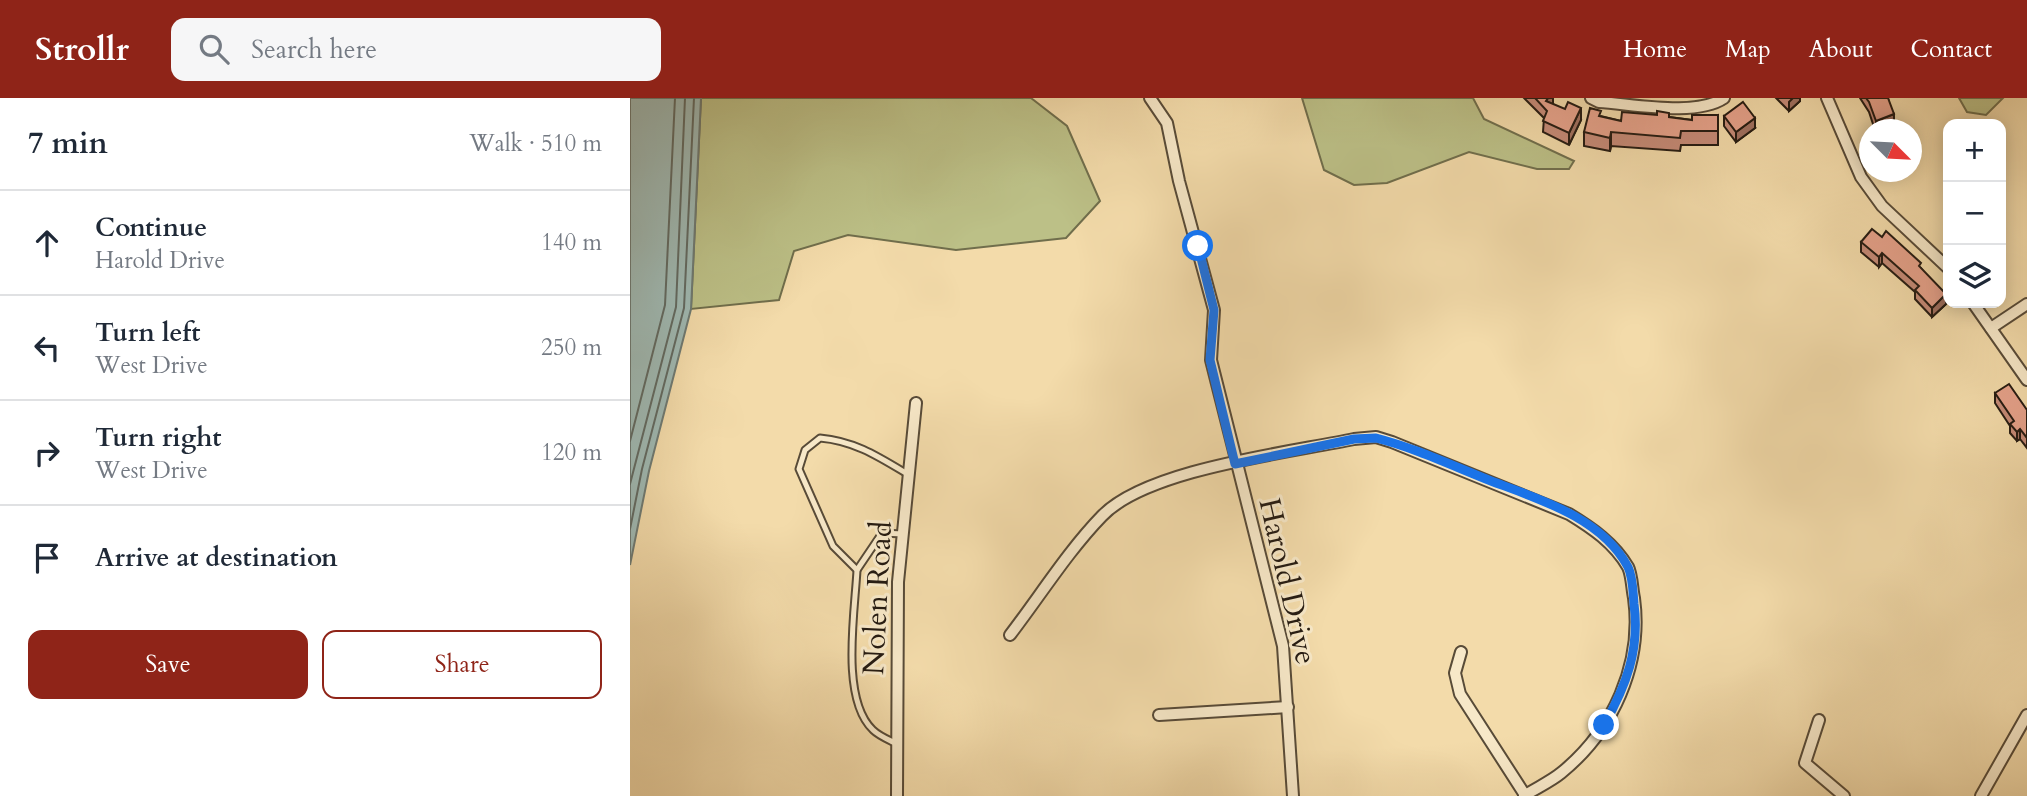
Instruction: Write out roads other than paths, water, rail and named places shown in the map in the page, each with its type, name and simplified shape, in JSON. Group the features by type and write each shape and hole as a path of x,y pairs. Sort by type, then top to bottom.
{"street":[{"name":"Harold Drive","path":"1150,98 1167,123 1179,181 1214,310 1210,360 1283,646 1293,796"},
{"path":"1591,98 1599,102 1688,108 1712,106 1724,98"},
{"path":"1827,98 1861,177 1882,206 1943,263"},
{"path":"1991,328 2027,304"},
{"path":"1977,308 2027,380"},
{"name":"Nolen Road","path":"897,796 898,582 916,403"},
{"path":"1010,635 1102,515 1150,485 1178,476 1354,439 1376,438 1544,501 1594,529 1613,547 1629,569 1637,628 1633,659 1623,690 1604,725 1578,756 1561,773 1525,796 1460,694 1455,673 1461,652"},
{"path":"1159,715 1288,707"},
{"path":"1981,796 2027,715"},
{"path":"1819,720 1805,763 1843,796"}],"lane":[{"path":"857,570 833,546 799,469 805,450 820,438 841,440 863,447 909,475"},
{"path":"897,744 873,730 860,710 854,689 852,649 857,570 882,533 903,534"}],"water":[{"path":"630,98 701,98 691,309 649,471 630,565"}]}
